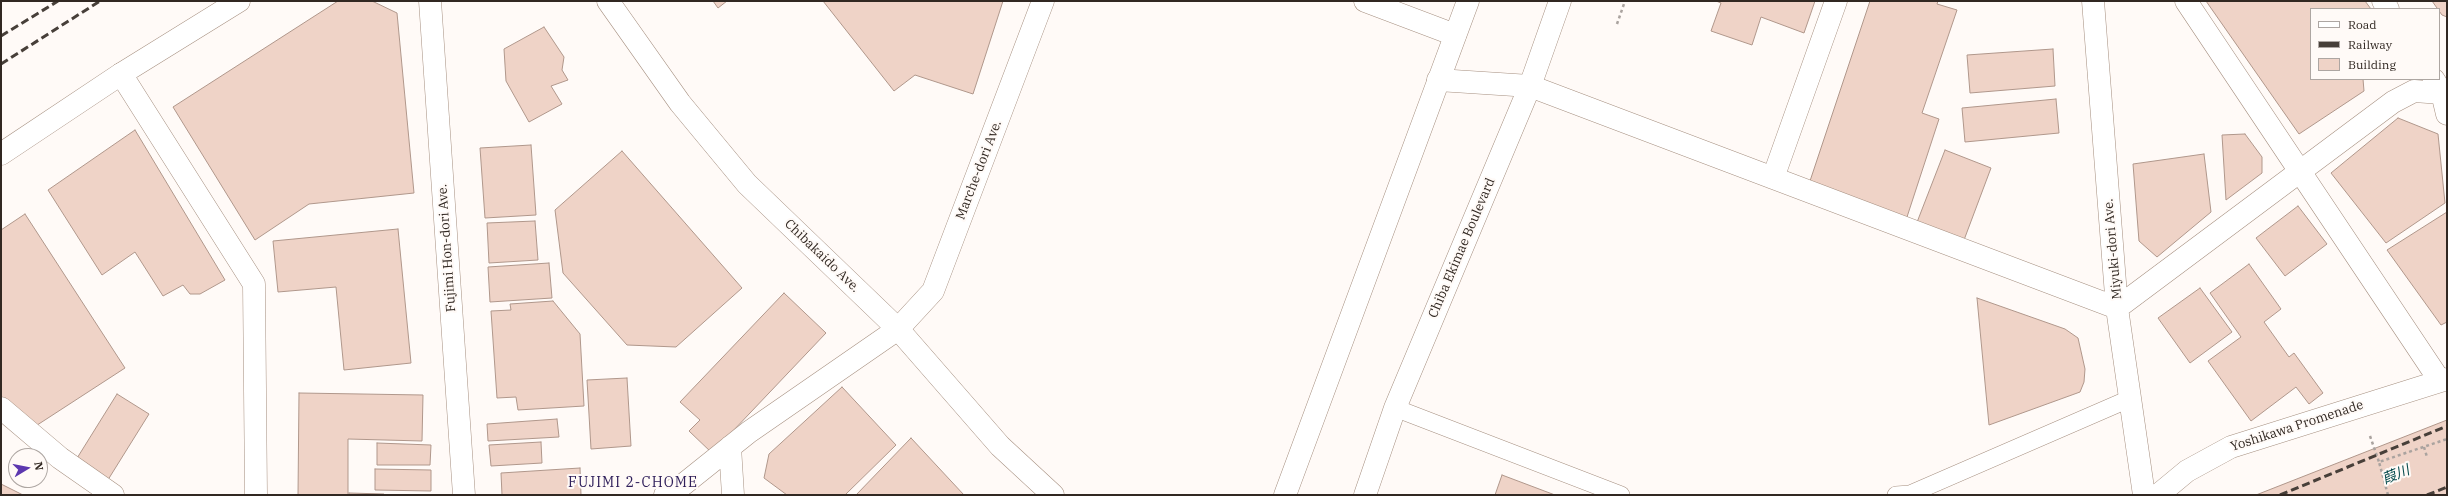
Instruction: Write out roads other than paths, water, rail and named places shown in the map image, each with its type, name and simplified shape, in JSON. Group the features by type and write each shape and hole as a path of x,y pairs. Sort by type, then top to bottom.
{"main road":[{"path":"1,154 121,74 239,1"},
{"name":"Fujimi Hon-dori Ave.","path":"430,1 464,495"},
{"name":"Chibakaido Ave.","path":"608,1 680,103 747,184 898,329 1000,446 1053,495"},
{"name":"Marche-dori Ave.","path":"665,495 684,484 730,447 898,329 933,291 1044,1"},
{"path":"1365,1 1455,35"},
{"path":"1284,495 1468,1"},
{"name":"Chiba Ekimae Boulevard","path":"1365,495 1395,408 1530,86 1560,1"},
{"path":"1773,178 1836,1"},
{"name":"Miyuki-dori Ave.","path":"2093,1 2118,308 2144,495"},
{"path":"2186,1 2299,171 2443,380"},
{"path":"121,74 254,284 256,495"},
{"path":"1438,80 1530,86 2118,308 2393,102 2414,91 2441,87 2447,114"},
{"name":"Yoshikawa Promenade","path":"2158,495 2187,471 2231,447 2443,380"},
{"path":"1,408 60,458 113,495"},
{"path":"730,447 733,495"}],"lane":[{"path":"1896,495 1910,494 2130,399"},
{"path":"1395,408 1621,495"}],"railway":[{"path":"1,36 58,1"},
{"path":"1,64 100,1"},
{"path":"2280,495 2447,426"},
{"path":"2427,495 2447,487"}],"district":[{"name":"FUJIMI 2-CHOME","path":"633,483"}],"water label":[{"name":"葭川","path":"2396,475"}]}
